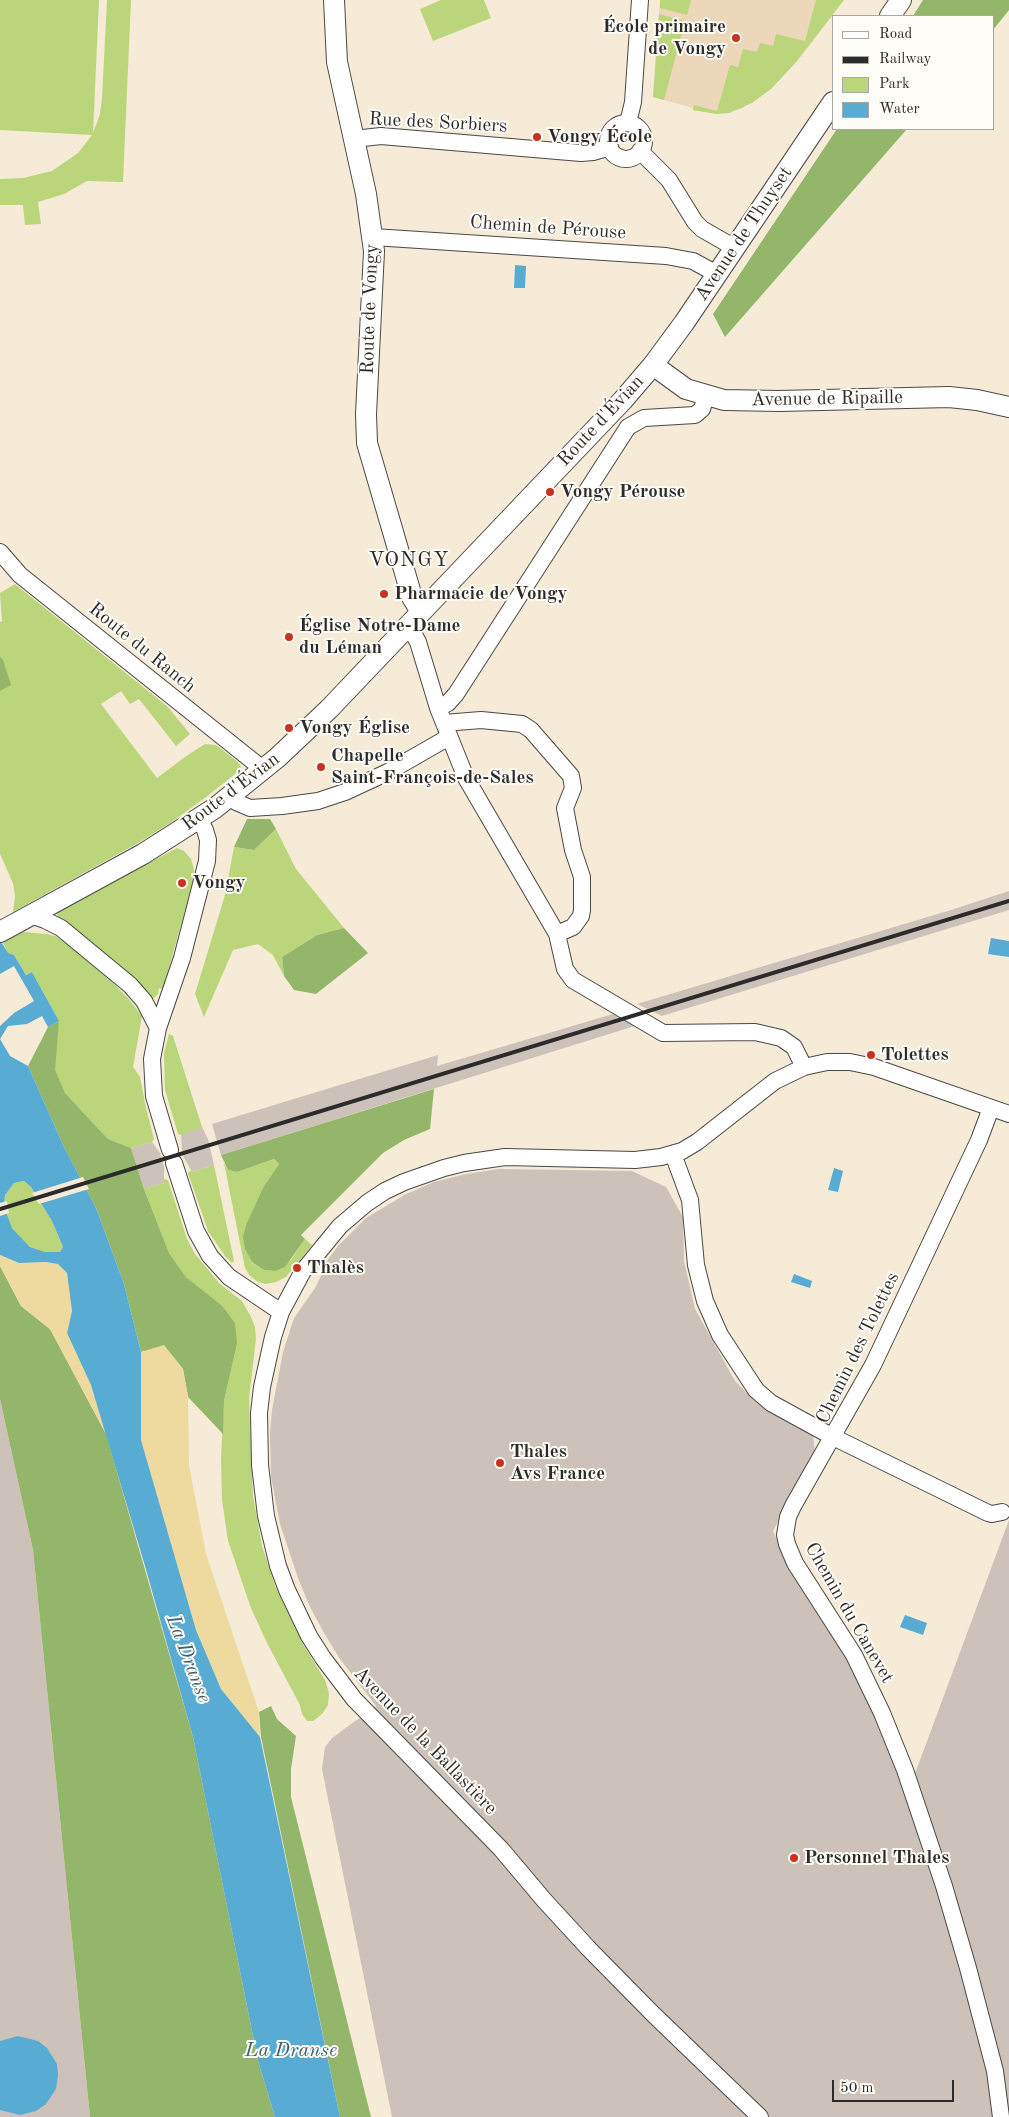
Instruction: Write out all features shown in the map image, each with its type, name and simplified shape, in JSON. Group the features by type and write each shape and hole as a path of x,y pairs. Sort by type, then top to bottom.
{"street":[{"name":"Route de Vongy","path":"334,0 337,62 369,210 373,237 374,262 366,414 367,443 412,597 415,619"},
{"path":"628,123 633,102 640,0"},
{"path":"891,15 901,0"},
{"name":"Avenue de Thuyset","path":"653,365 735,248 832,103"},
{"path":"628,123 634,125 643,134 643,146 636,156 624,158 618,156 610,147 609,135 616,126 628,123"},
{"name":"Rue des Sorbiers","path":"354,139 376,135 581,153 594,152 610,147"},
{"path":"640,151 669,180 695,222 702,229 735,248"},
{"name":"Chemin de Pérouse","path":"373,237 666,256 693,261 717,274"},
{"name":"Route d'Évian","path":"6,928 38,917 199,818 264,770 324,715 623,400 653,365"},
{"name":"Avenue de Ripaille","path":"653,365 678,385 706,396 724,400 756,402 949,398 977,400 1009,407"},
{"path":"444,723 448,703 456,694 623,433 636,421 644,418 691,416 702,410 706,396"},
{"name":"Route du Ranch","path":"0,552 20,575 264,770"},
{"path":"415,619 418,642 444,723 472,790 557,934 565,969 573,980 657,1031 669,1033 744,1032 765,1034 790,1043 797,1051 804,1067"},
{"path":"230,796 236,802 250,808 318,802 388,772 444,723 481,720 522,724 530,730 571,776 573,788 565,808 573,850 582,877 582,910 581,916 573,927 557,934"},
{"path":"199,818 208,840 207,861 182,958 158,1028 152,1059 154,1096 193,1224 210,1256 230,1277 282,1312"},
{"path":"38,917 61,928 130,985 148,1009 158,1028"},
{"name":"Avenue de la Ballastière","path":"760,2117 652,2014 544,1900 502,1849 365,1711 338,1679 309,1636 278,1566 266,1516 261,1482 259,1439 262,1387 273,1337 282,1312 304,1271 340,1226 367,1203 404,1182 444,1168 484,1159 526,1157 635,1160 673,1154 697,1142 774,1081 804,1067 832,1062 862,1064 891,1072 1009,1114"},
{"name":"Chemin des Tolettes","path":"991,1108 979,1140 882,1346 833,1437 988,1513 1002,1512"},
{"path":"673,1154 690,1200 696,1265 700,1283 705,1301 720,1335 749,1382 763,1397 833,1437"},
{"name":"Chemin du Canevet","path":"833,1437 818,1460 788,1517 786,1527 787,1544 795,1563 858,1662 905,1770 944,1886 970,1977 995,2071 1001,2117"}],"shaded area":[{"name":"École primaire de Vongy","path":"660,0 844,0 797,61 771,89 741,109 717,114 693,110 693,108 653,97"},
{"path":"1009,891 1009,910 662,1016 637,1004 951,910"},
{"path":"613,1014 635,1026 221,1155 212,1124 438,1055 437,1066"},
{"path":"202,1127 208,1139 214,1165 192,1172 182,1154 181,1133"},
{"path":"152,1142 160,1153 164,1166 164,1183 144,1189 131,1148"},
{"path":"499,1169 632,1171 666,1187 683,1217 684,1261 695,1309 735,1381 751,1397 813,1434 815,1454 773,1531 790,1569 854,1667 901,1776 916,1771 1009,1520 1009,2117 392,2117 322,1769 325,1747 332,1738 376,1706 340,1659 324,1633 310,1607 298,1578 280,1524 271,1477 270,1433 272,1410 283,1352 294,1318 315,1288 326,1266 326,1262 338,1246 366,1218 406,1194 434,1182 466,1174"},
{"path":"0,1399 33,1550 90,2117 0,2117"}],"green space":[{"path":"0,0 99,0 93,133 100,114 102,99 107,0 131,0 123,182 87,181 64,194 38,202 41,224 25,225 23,205 0,205 0,179 23,178 52,171 78,153 92,135 0,130"},
{"path":"441,0 484,0 491,18 433,41 420,9"},
{"path":"660,0 691,0 687,15 660,8"},
{"path":"816,0 844,0 797,61 771,89 752,103 729,113 717,114 693,110 694,105 717,111 730,65 738,67 743,49 757,52 760,43 773,46 776,34 805,41"},
{"path":"923,0 1009,0 1009,10 994,29 994,15 914,15"},
{"path":"659,14 685,21 664,100 653,97"},
{"path":"836,130 906,130 725,337 713,314"},
{"path":"15,584 168,707 190,734 176,746 139,699 130,704 121,691 101,704 157,778 205,744 216,745 238,762 241,767 239,771 173,821 138,843 13,912 15,896 13,883 0,854 0,622 2,621 0,593"},
{"path":"0,657 3,660 11,685 0,691"},
{"path":"247,819 270,819 276,829 254,850 234,847"},
{"path":"276,829 296,869 344,928 317,935 282,957 284,976 273,955 258,944 233,950 204,1017 195,994 225,895 234,847 254,850"},
{"path":"177,848 184,851 191,859 194,870 193,882 163,989 159,988 158,994 152,1000 130,975 58,917 57,914 59,910"},
{"path":"344,928 368,953 316,994 294,990 284,976 282,957 317,935"},
{"path":"23,932 55,936 67,944 111,981 142,1016 133,1067 140,1077 154,1139 152,1142 131,1148 108,1139 65,1093 54,1070 59,1021 32,972 26,975 14,955 8,953 3,943"},
{"path":"59,1021 55,1070 65,1093 108,1139 131,1148 144,1189 169,1253 186,1277 222,1306 235,1323 237,1344 224,1401 223,1434 188,1397 183,1369 164,1346 141,1352 124,1284 96,1208 64,1147 28,1066 48,1027"},
{"path":"169,1034 173,1036 202,1127 181,1135 178,1134 165,1090 164,1054"},
{"path":"434,1089 430,1129 404,1140 383,1153 301,1235 305,1239 285,1267 275,1271 264,1270 253,1263 245,1249 243,1237 246,1225 264,1186 279,1164 274,1159 237,1172 228,1170 221,1155"},
{"path":"274,1159 279,1164 264,1186 252,1263 264,1270 275,1271 291,1260 305,1239 312,1245 286,1277 266,1284 258,1282 250,1276 245,1268 224,1163 228,1170 237,1172"},
{"path":"214,1165 234,1261 232,1263 208,1231 188,1173 191,1170 192,1172"},
{"path":"164,1179 168,1180 187,1239 195,1254 220,1284 242,1301 255,1327 256,1339 249,1398 253,1496 262,1546 275,1586 303,1644 325,1680 329,1693 328,1705 322,1714 313,1721 307,1721 302,1714 300,1705 267,1643 251,1608 228,1541 222,1500 221,1458 224,1401 237,1344 199,1289 186,1277 169,1253 144,1189 164,1183"},
{"path":"24,1181 31,1187 52,1221 63,1247 60,1252 45,1252 30,1247 12,1228 4,1206 5,1195 14,1183"},
{"path":"0,1266 21,1306 50,1329 106,1434 193,1737 258,2061 275,2117 90,2117 33,1550 0,1399"},
{"path":"271,1706 277,1719 296,1736 291,1769 291,1797 371,2117 340,2117 261,1737 259,1712"}],"sand":[{"path":"0,1255 19,1263 46,1262 58,1264 67,1273 72,1311 67,1333 91,1385 106,1434 50,1329 21,1306 0,1266"},
{"path":"164,1345 183,1369 188,1397 189,1465 206,1554 259,1712 260,1737 221,1689 196,1630 141,1440 141,1352"}],"water":[{"path":"515,265 526,266 525,288 514,288"},
{"path":"991,938 1009,941 1009,957 988,954"},
{"path":"0,940 8,953 14,955 26,975 32,972 59,1021 48,1027 42,1016 27,1024 8,1026 0,1039 0,1026 14,1013 34,1001 14,966 0,974"},
{"name":"La Dranse","path":"0,1039 10,1056 28,1066 64,1147 96,1208 124,1284 141,1352 141,1440 196,1630 221,1689 260,1737 340,2117 275,2117 258,2061 193,1737 91,1385 67,1333 72,1311 67,1273 58,1264 46,1262 19,1263 0,1255","holes":["24,1181 31,1187 52,1221 63,1247 60,1252 45,1252 30,1247 12,1228 4,1206 5,1195 14,1183"]},
{"path":"834,1168 843,1171 838,1192 828,1190"},
{"path":"794,1274 812,1281 810,1288 791,1282"},
{"path":"905,1615 927,1623 923,1635 900,1627"},
{"path":"18,2036 38,2041 47,2048 57,2064 58,2075 56,2089 46,2104 36,2111 20,2115 0,2110 0,2041"}],"pier":[{"path":"83,1177 89,1189 39,1204 32,1193"},
{"path":"7,1201 9,1213 0,1216 0,1203"}],"railway":[{"path":"0,1209 1009,901"}],"place":[{"name":"École primaire de Vongy","path":"736,38"},
{"name":"Vongy École","path":"537,137"},
{"name":"Vongy Pérouse","path":"550,492"},
{"name":"Pharmacie de Vongy","path":"384,594"},
{"name":"Église Notre-Dame du Léman","path":"289,637"},
{"name":"Vongy Église","path":"289,728"},
{"name":"Chapelle Saint-François-de-Sales","path":"321,767"},
{"name":"Vongy","path":"182,883"},
{"name":"Tolettes","path":"871,1055"},
{"name":"Thalès","path":"297,1268"},
{"name":"Thales Avs France","path":"500,1463"},
{"name":"Personnel Thales","path":"794,1858"}],"district":[{"name":"VONGY","path":"409,560"}]}
